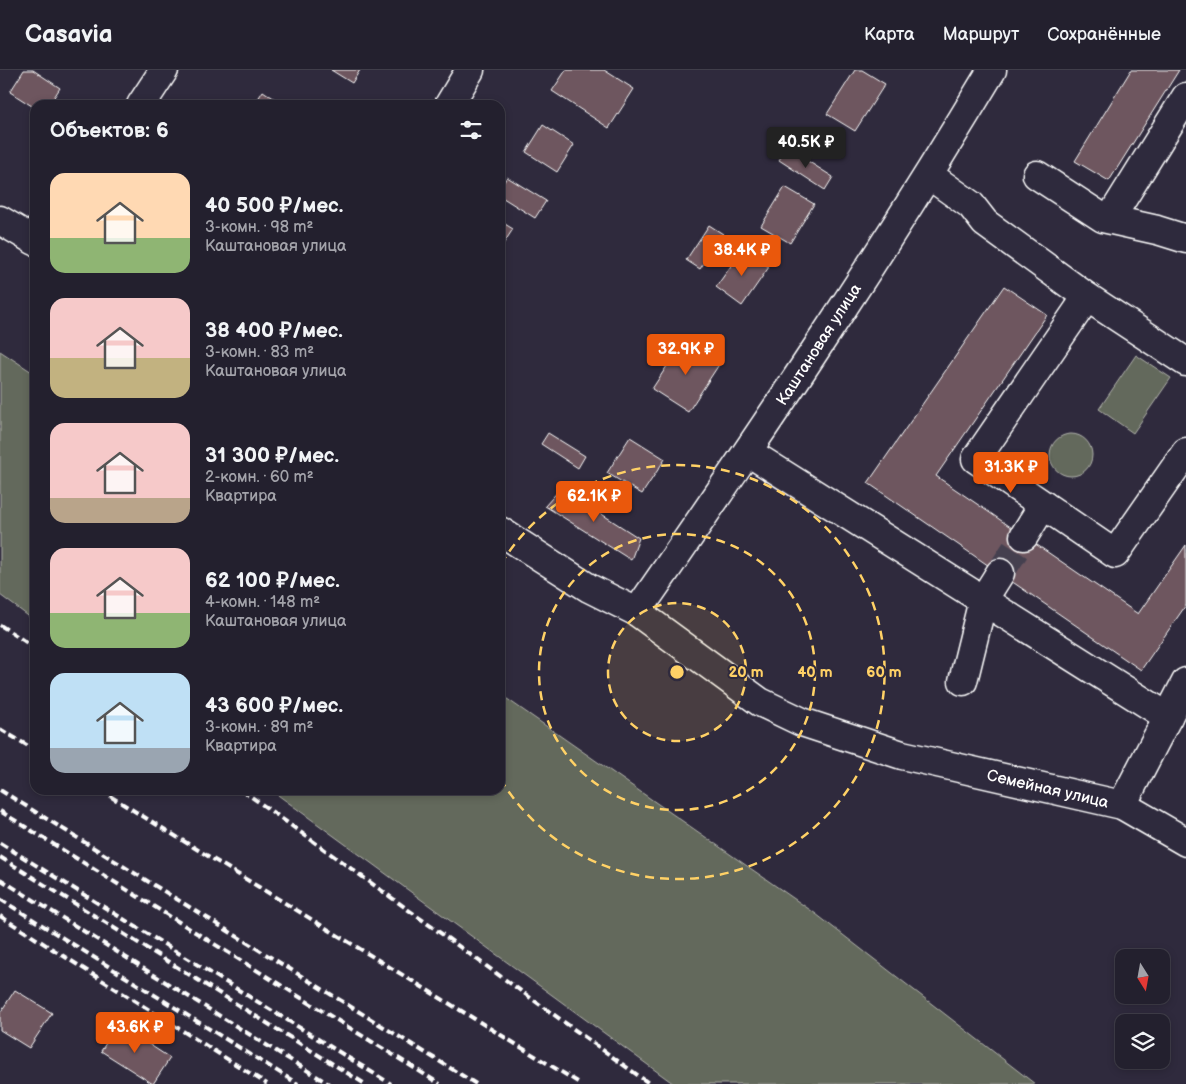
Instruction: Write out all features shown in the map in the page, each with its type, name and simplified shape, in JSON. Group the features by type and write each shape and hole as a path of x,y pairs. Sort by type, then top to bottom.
{"street":[{"path":"144,100 164,70"},
{"path":"452,100 470,70"},
{"name":"Каштановая улица","path":"637,612 748,452 929,175 992,70"},
{"path":"1110,219 1186,97"},
{"path":"929,175 971,205 985,224 1088,297 1186,362"},
{"path":"1037,175 1103,218 1186,239"},
{"path":"0,220 30,238"},
{"path":"1088,297 976,459 1116,554 1186,452"},
{"path":"748,452 1168,717"},
{"path":"1024,536 1043,505"},
{"name":"Семейная улица","path":"505,534 589,588 637,612 760,702 802,722 902,755 1122,805 1186,842"},
{"path":"963,681 983,600 1000,574"},
{"path":"1122,805 1186,682"}],"green space":[{"path":"0,351 30,371 30,617 0,595"},
{"path":"1136,355 1171,378 1133,433 1099,409"},
{"path":"1071,434 1086,440 1092,455 1086,470 1071,476 1056,470 1050,455 1056,440"},
{"path":"505,697 816,914 1035,1084 674,1084 278,795 505,795"}],"building":[{"path":"24,70 33,70 60,88 52,100 30,100 30,105 10,92"},
{"path":"331,70 360,70 352,83"},
{"path":"566,70 604,70 634,89 609,128 552,91"},
{"path":"855,70 862,70 885,84 855,131 827,114"},
{"path":"1131,70 1179,70 1109,181 1075,161"},
{"path":"263,91 276,100 257,100"},
{"path":"543,125 574,145 557,172 526,152"},
{"path":"787,148 833,177 825,190 779,160"},
{"path":"507,177 546,201 535,218 505,199 505,180"},
{"path":"785,187 814,204 790,243 761,226"},
{"path":"505,224 513,229 505,241"},
{"path":"709,225 723,234 700,269 686,260"},
{"path":"743,249 769,267 742,306 716,287"},
{"path":"1004,286 1047,315 936,476 1138,614 1186,545 1186,605 1141,670 868,483"},
{"path":"684,340 720,363 688,412 652,389"},
{"path":"548,433 585,456 578,468 541,444"},
{"path":"630,437 665,459 642,494 607,473"},
{"path":"561,488 639,538 631,560 545,506"},
{"path":"15,990 52,1013 29,1048 0,1030 0,1013"},
{"path":"118,1024 170,1058 153,1084 101,1051"}],"tunnel":[{"path":"1000,573 1024,536"}],"railway":[{"path":"0,625 30,645"},
{"path":"0,729 30,747"},
{"path":"0,790 476,1084"},
{"path":"108,795 581,1084"},
{"path":"249,795 650,1084"},
{"path":"0,811 440,1084"},
{"path":"0,843 391,1084"},
{"path":"0,857 365,1084"},
{"path":"0,879 329,1084"},
{"path":"0,899 298,1084"},
{"path":"0,916 267,1084"}]}
